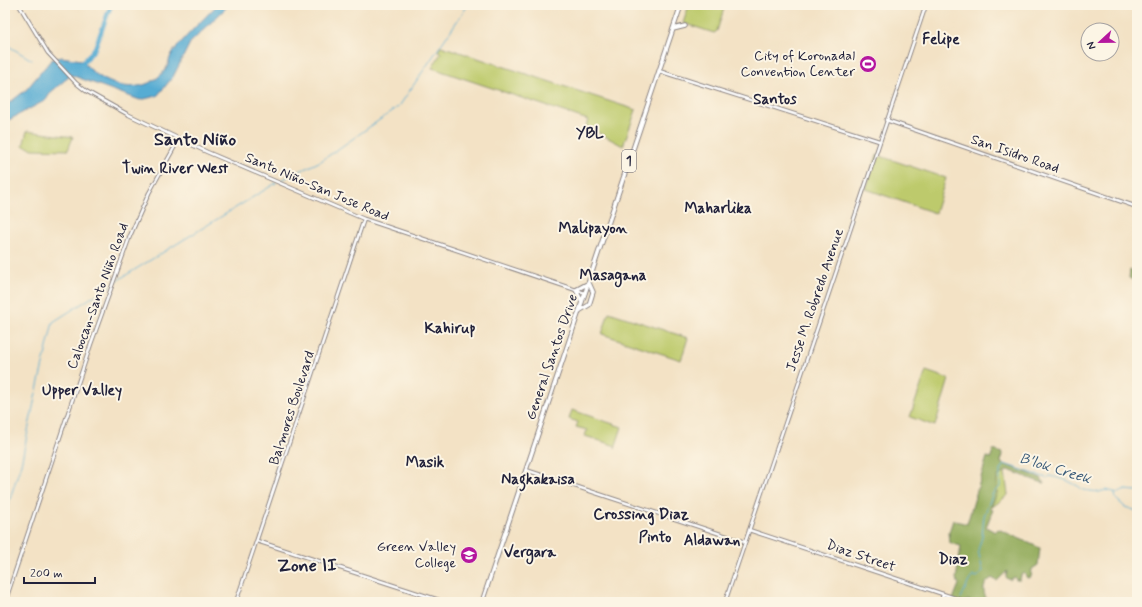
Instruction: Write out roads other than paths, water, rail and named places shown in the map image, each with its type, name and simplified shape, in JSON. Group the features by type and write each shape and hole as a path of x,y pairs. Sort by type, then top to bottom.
{"highway":[{"name":"General Santos Drive","path":"482,602 681,5"},
{"path":"673,29 685,26"},
{"path":"579,311 589,305 593,292 589,283 576,290 582,302"}],"main road":[{"name":"Santo Niño-San Jose Road","path":"18,5 52,58 82,88 114,107 179,139 364,219 585,293"},
{"name":"Jesse M. Robredo Avenue","path":"725,602 886,120 926,5"},
{"path":"659,71 879,141"},
{"name":"San Isidro Road","path":"886,120 1137,207"},
{"name":"Caloocan-Santo Niño Road","path":"6,602 91,344 130,236 149,193 179,139"},
{"name":"Balmores Boulevard","path":"236,602 364,219"},
{"path":"526,470 745,542"},
{"name":"Diaz Street","path":"749,530 967,602"},
{"path":"257,541 445,602"},
{"path":"941,602 943,594"}],"water":[{"path":"217,5 229,5 190,43 173,77 157,96 140,100 71,75 51,92 46,100 5,122 5,106 26,90 51,60 61,57 82,60 100,77 111,83 123,86 146,84 157,78 166,69 172,54 178,46"}],"waterway":[{"path":"80,67 95,48 111,5"},
{"path":"400,105 468,5"},
{"path":"5,44 32,60"},
{"path":"281,180 321,161 398,107"},
{"path":"118,280 276,183"},
{"path":"37,390 53,322 111,285"},
{"path":"8,505 21,464 36,393"},
{"name":"B'lok Creek","path":"961,598 973,576 977,577 983,572 978,550 982,537 984,516 993,493 1000,487 1000,470 1004,464 1047,478 1050,476 1066,480 1083,490 1099,492 1106,490 1118,493 1126,490 1137,491"},
{"path":"1115,493 1116,499 1125,507 1137,511"},
{"path":"5,516 7,508"}],"place":[{"name":"City of Koronadal Convention Center","path":"868,64"},
{"name":"Green Valley College","path":"469,555"}],"district":[{"name":"Felipe","path":"941,40"},
{"name":"Santos","path":"775,100"},
{"name":"YBL","path":"590,134"},
{"name":"Santo Niño","path":"195,140"},
{"name":"Twin River West","path":"175,169"},
{"name":"Maharlika","path":"718,209"},
{"name":"Malipayon","path":"593,229"},
{"name":"Masagana","path":"613,276"},
{"name":"Kahirup","path":"450,329"},
{"name":"Upper Valley","path":"82,391"},
{"name":"Masik","path":"425,463"},
{"name":"Nagkakaisa","path":"538,480"},
{"name":"Crossing Diaz","path":"641,514"},
{"name":"Pinto","path":"655,538"},
{"name":"Aldawan","path":"712,541"},
{"name":"Vergara","path":"530,553"},
{"name":"Diaz","path":"953,560"},
{"name":"Zone II","path":"307,566"}]}
